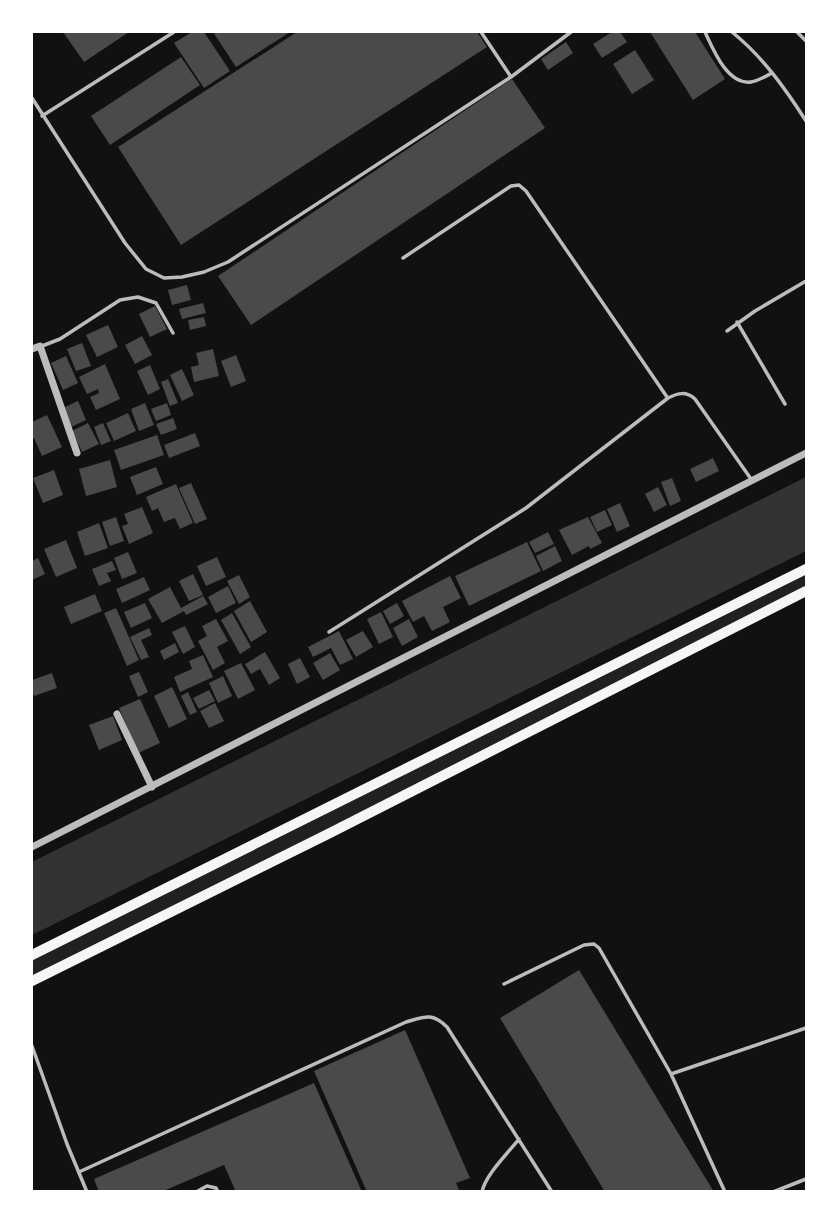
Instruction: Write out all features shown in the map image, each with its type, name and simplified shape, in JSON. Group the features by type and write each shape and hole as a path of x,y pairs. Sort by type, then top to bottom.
{"main road":[{"path":"32,955 807,569"},
{"path":"32,981 807,592"},
{"path":"725,608 738,625"},
{"path":"322,809 330,832"}],"street":[{"path":"36,347 77,453"},
{"path":"32,847 807,453"},
{"path":"117,714 152,787"}],"lane":[{"path":"43,116 174,32"},
{"path":"481,32 511,77"},
{"path":"32,97 125,243 146,269 164,278 182,277 228,262 511,77 571,32"},
{"path":"705,32 731,77 750,82 773,73"},
{"path":"732,32 773,73 807,121"},
{"path":"797,32 807,41"},
{"path":"403,258 511,186 519,185 526,191 668,398"},
{"path":"727,331 737,322 807,281"},
{"path":"36,347 60,339 120,300 138,297 156,303 173,333"},
{"path":"737,322 785,404"},
{"path":"329,632 526,508 676,394 684,393 695,399 752,481"},
{"path":"504,984 584,945 594,944 599,948 671,1074 724,1192"},
{"path":"79,1172 406,1021 428,1016 439,1019 447,1027 552,1192"},
{"path":"671,1074 807,1028"},
{"path":"32,1046 87,1192"},
{"path":"482,1192 491,1174 519,1139"},
{"path":"773,1192 807,1179"},
{"path":"196,1192 206,1186 216,1188 218,1192"}],"shaded area":[{"path":"806,477 806,551 32,935 32,862"},
{"path":"806,569 806,591 32,981 32,955"}],"building":[{"path":"63,32 129,32 84,62"},
{"path":"192,32 204,32 230,71 204,88 174,43"},
{"path":"213,32 290,32 236,67"},
{"path":"297,32 477,32 487,47 181,245 118,147"},
{"path":"612,32 620,32 627,42 602,58 593,44"},
{"path":"650,32 695,32 725,79 693,100"},
{"path":"566,42 573,53 548,70 541,59"},
{"path":"635,50 654,80 632,94 613,64"},
{"path":"181,57 200,85 110,145 91,116"},
{"path":"512,79 545,128 251,325 218,276"},
{"path":"187,285 191,300 172,305 168,290"},
{"path":"203,303 206,313 182,319 179,309"},
{"path":"155,306 167,329 150,337 139,314"},
{"path":"204,317 206,326 190,330 188,320"},
{"path":"108,325 118,347 97,357 86,335"},
{"path":"142,336 152,355 135,364 125,345"},
{"path":"82,343 91,366 76,371 67,349"},
{"path":"213,349 219,376 194,382 191,367 199,365 196,353"},
{"path":"236,355 246,381 231,387 221,361"},
{"path":"66,356 78,383 63,390 51,363"},
{"path":"105,364 120,399 96,410 90,397 99,393 98,389 87,394 79,377"},
{"path":"150,365 160,389 148,395 137,371"},
{"path":"182,369 194,395 182,401 170,375"},
{"path":"168,379 178,403 170,406 161,382"},
{"path":"78,401 86,420 71,427 63,408"},
{"path":"145,403 154,425 139,431 131,409"},
{"path":"167,403 171,415 156,421 151,409"},
{"path":"128,413 136,431 114,441 106,423"},
{"path":"47,415 62,447 42,456 34,438 32,439 32,422"},
{"path":"173,418 177,429 161,435 156,424"},
{"path":"88,423 99,444 82,452 72,431"},
{"path":"103,423 111,441 101,445 94,427"},
{"path":"195,433 200,446 169,458 164,445"},
{"path":"157,435 164,455 121,470 114,450"},
{"path":"713,458 719,471 696,482 690,469"},
{"path":"110,460 117,487 86,496 79,469"},
{"path":"156,467 163,484 137,495 130,477"},
{"path":"54,470 63,495 43,503 33,478"},
{"path":"672,478 681,501 670,506 661,482"},
{"path":"191,483 207,519 195,524 179,488"},
{"path":"176,484 193,523 180,529 175,518 164,522 158,508 152,511 146,497"},
{"path":"658,487 667,505 654,512 645,494"},
{"path":"620,503 630,526 617,532 607,509"},
{"path":"142,507 153,533 129,544 122,526 128,524 124,514"},
{"path":"605,510 612,525 597,532 590,517"},
{"path":"116,517 124,541 110,546 102,522"},
{"path":"588,517 602,543 572,555 559,530"},
{"path":"99,523 108,548 85,556 77,532"},
{"path":"548,532 554,544 535,553 529,542"},
{"path":"66,540 77,568 56,577 44,549"},
{"path":"527,542 541,571 469,606 455,576"},
{"path":"555,546 562,561 543,571 536,556"},
{"path":"128,552 137,573 122,579 114,558"},
{"path":"217,557 226,577 206,586 197,566"},
{"path":"38,558 45,574 32,580 32,561"},
{"path":"112,561 116,570 107,573 111,581 99,586 92,569"},
{"path":"193,574 203,595 189,601 179,581"},
{"path":"239,575 250,597 239,604 227,581"},
{"path":"450,576 461,598 443,607 450,622 432,631 424,616 413,622 402,601"},
{"path":"144,577 150,590 122,603 116,589"},
{"path":"228,586 236,603 216,613 208,597"},
{"path":"170,587 181,608 203,596 208,604 186,615 184,611 162,623 148,599"},
{"path":"95,594 102,611 71,624 64,607"},
{"path":"250,601 267,632 251,642 234,611"},
{"path":"145,603 152,618 131,628 124,612"},
{"path":"397,603 404,616 390,624 383,611"},
{"path":"116,608 139,660 127,666 104,613"},
{"path":"381,612 393,637 379,644 367,619"},
{"path":"232,613 251,647 240,654 221,620"},
{"path":"216,619 228,641 217,647 225,663 213,670 198,641 207,636 202,626"},
{"path":"409,619 418,637 402,646 393,628"},
{"path":"185,626 195,647 183,654 172,632"},
{"path":"149,628 152,635 141,640 149,657 141,660 130,637"},
{"path":"339,631 353,659 340,665 331,648 313,657 308,647"},
{"path":"363,631 373,647 356,657 346,640"},
{"path":"175,643 179,652 164,660 160,651"},
{"path":"265,652 280,678 269,685 260,669 251,674 245,664"},
{"path":"330,653 340,670 323,680 313,663"},
{"path":"203,655 213,677 180,692 174,677 192,669 189,661"},
{"path":"300,658 310,677 297,684 288,664"},
{"path":"241,663 255,690 238,699 224,671"},
{"path":"139,672 148,692 138,697 129,676"},
{"path":"52,673 57,688 34,696 32,680"},
{"path":"223,676 232,696 218,703 209,683"},
{"path":"172,687 187,719 169,728 154,696"},
{"path":"209,690 215,701 199,709 193,698"},
{"path":"188,692 197,712 190,715 181,696"},
{"path":"140,699 160,743 138,753 119,708"},
{"path":"215,703 224,721 209,728 200,711"},
{"path":"113,716 122,740 99,750 89,725"},
{"path":"579,970 714,1192 605,1192 500,1018"},
{"path":"405,1030 470,1178 456,1183 460,1192 367,1192 314,1071"},
{"path":"314,1083 362,1192 236,1192 224,1165 161,1192 99,1192 94,1179"}]}
